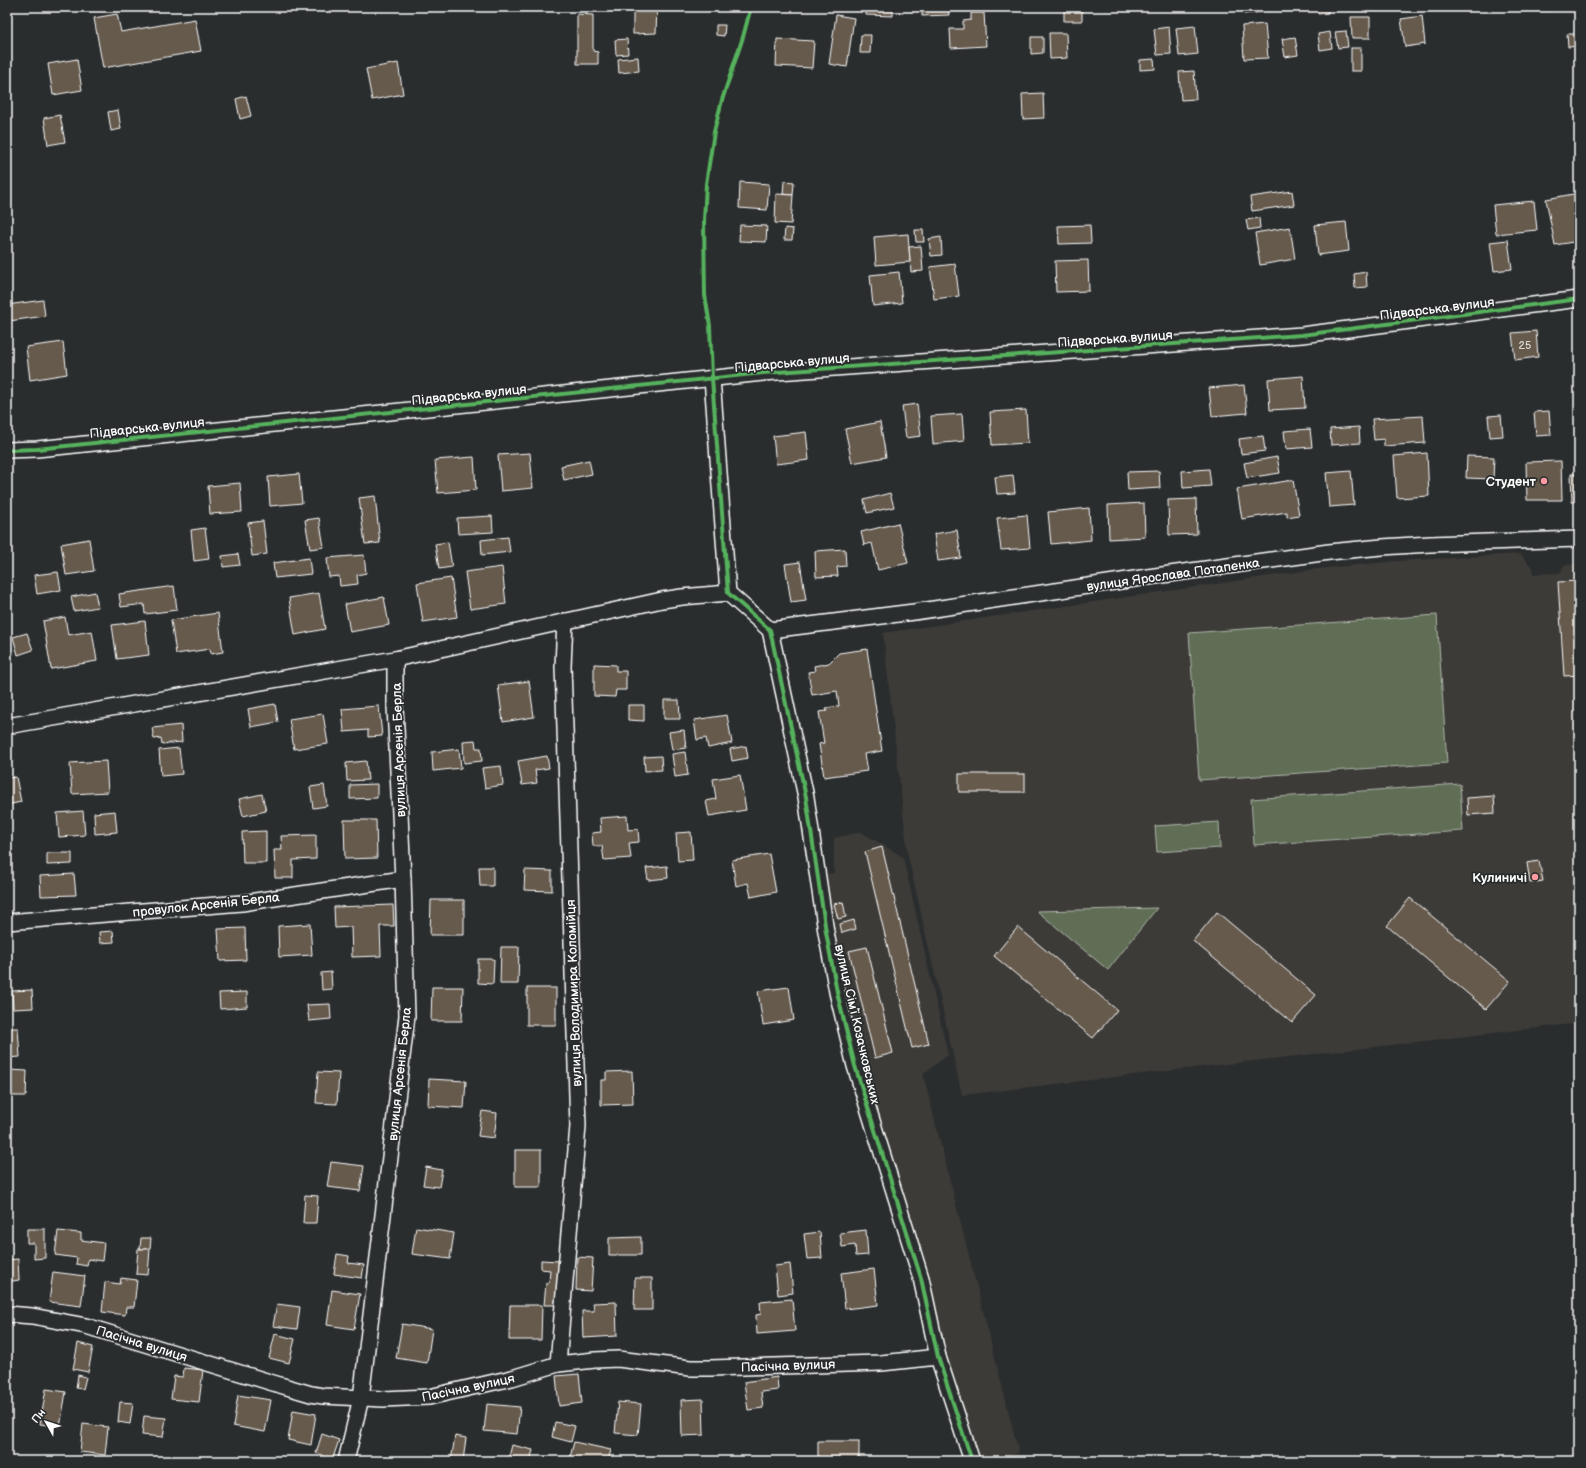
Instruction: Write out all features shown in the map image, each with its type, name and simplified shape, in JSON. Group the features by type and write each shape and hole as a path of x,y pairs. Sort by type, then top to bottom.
{"street":[{"name":"Підварська вулиця","path":"7,450 45,448 771,372 1302,335 1579,299"},
{"path":"712,378 728,593 770,630"},
{"name":"вулиця Ярослава Потапенка","path":"770,630 914,612 1328,552 1430,544 1579,539"},
{"path":"7,726 395,659 675,598 728,593"},
{"name":"вулиця Володимира Коломійця","path":"558,1364 578,1126 562,666 565,621"},
{"name":"вулиця Сімʼї Козачковських","path":"770,630 806,797 826,932 837,992 865,1100 897,1197 921,1278 938,1357 972,1461"},
{"name":"вулиця Арсенія Берла","path":"346,1461 360,1398 407,1016 404,879 395,706 395,659"},
{"name":"провулок Арсенія Берла","path":"7,922 242,903 404,879"},
{"name":"Пасічна вулиця","path":"7,1314 32,1316 86,1326 311,1394 360,1398 400,1399 429,1397 512,1378 558,1364 590,1360 618,1359 690,1368 710,1368 881,1363 938,1357"}],"shaded area":[{"path":"1520,554 1533,568 1533,574 1560,573 1564,565 1579,564 1579,1023 962,1095 908,856 883,633 1317,569 1397,561"},
{"path":"861,832 903,857 948,1055 923,1074 1019,1453 991,1461 972,1461 855,1066 818,875 834,873 834,838"}],"green space":[{"path":"1437,615 1447,763 1199,780 1189,633"},
{"path":"1460,784 1463,831 1254,845 1251,799"},
{"path":"1219,822 1220,848 1157,852 1155,826"},
{"path":"1157,908 1108,970 1037,911"}],"building":[{"path":"502,7 516,7 516,10 502,11"},
{"path":"633,7 657,7 656,33 633,34"},
{"path":"681,7 705,7 705,10"},
{"path":"866,7 893,7 893,16 866,15"},
{"path":"922,7 948,7 949,15 922,16"},
{"path":"1064,7 1082,7 1082,21 1064,21"},
{"path":"1243,7 1262,7 1263,12 1244,14"},
{"path":"1318,7 1327,7 1328,13 1318,14"},
{"path":"1544,7 1561,7 1561,9 1544,11"},
{"path":"971,13 984,13 986,46 951,48 950,29 963,29 963,21 971,20"},
{"path":"117,14 121,32 195,19 201,51 103,68 94,18"},
{"path":"577,14 593,15 593,51 598,52 598,64 577,64"},
{"path":"836,15 854,18 847,67 829,64"},
{"path":"1422,16 1425,44 1405,47 1401,19"},
{"path":"1351,17 1370,17 1370,38 1352,38"},
{"path":"1265,24 1268,58 1244,59 1242,26"},
{"path":"716,25 725,25 724,36 716,35"},
{"path":"1195,26 1198,54 1179,56 1176,28"},
{"path":"1169,27 1171,54 1157,55 1154,29"},
{"path":"1346,31 1348,47 1338,48 1335,32"},
{"path":"1330,32 1332,48 1320,50 1318,34"},
{"path":"1049,33 1066,33 1067,58 1050,59"},
{"path":"1567,34 1579,34 1579,46 1568,47"},
{"path":"861,35 871,35 870,53 860,53"},
{"path":"1031,37 1043,37 1043,53 1031,54"},
{"path":"1295,37 1298,55 1285,57 1282,39"},
{"path":"627,39 628,54 616,55 615,40"},
{"path":"777,39 814,41 812,68 776,66"},
{"path":"1351,48 1361,48 1361,71 1351,71"},
{"path":"638,57 639,71 619,73 618,59"},
{"path":"77,59 82,90 53,95 48,64"},
{"path":"1154,59 1155,69 1140,70 1140,60"},
{"path":"398,63 403,94 372,100 366,69"},
{"path":"1194,71 1196,99 1181,100 1179,72"},
{"path":"1043,93 1044,118 1023,119 1022,94"},
{"path":"246,96 251,116 240,119 236,99"},
{"path":"118,110 121,129 111,131 108,112"},
{"path":"60,115 65,142 48,145 44,118"},
{"path":"784,181 794,182 793,195 783,194"},
{"path":"740,182 769,184 767,210 739,208"},
{"path":"1292,191 1294,205 1252,211 1250,197"},
{"path":"1579,193 1579,241 1555,245 1546,199"},
{"path":"776,194 793,195 791,224 775,223"},
{"path":"1534,201 1537,230 1496,234 1493,205"},
{"path":"1259,218 1260,228 1248,230 1246,220"},
{"path":"1346,222 1349,251 1318,255 1315,225"},
{"path":"740,225 767,226 766,242 739,241"},
{"path":"1090,225 1091,243 1059,244 1058,226"},
{"path":"1290,227 1295,259 1260,265 1255,233"},
{"path":"785,228 793,229 792,240 784,240"},
{"path":"915,230 923,230 924,242 916,242"},
{"path":"908,234 910,262 876,265 874,237"},
{"path":"941,237 942,255 931,256 929,239"},
{"path":"1508,240 1512,269 1494,271 1490,242"},
{"path":"921,246 923,271 911,272 909,247"},
{"path":"1088,260 1089,291 1056,292 1055,261"},
{"path":"955,264 959,296 934,299 930,267"},
{"path":"899,272 902,303 873,306 870,275"},
{"path":"1366,272 1367,287 1355,288 1354,274"},
{"path":"43,300 45,316 9,321 7,305"},
{"path":"1536,331 1538,357 1515,360 1512,333"},
{"path":"63,342 67,374 30,380 26,347"},
{"path":"1303,376 1305,408 1270,410 1268,379"},
{"path":"1244,385 1247,413 1212,416 1209,388"},
{"path":"917,404 921,436 906,438 902,406"},
{"path":"1026,410 1028,443 992,445 990,412"},
{"path":"1549,411 1551,435 1536,436 1534,412"},
{"path":"962,414 964,441 933,444 931,416"},
{"path":"1501,415 1503,436 1490,437 1488,416"},
{"path":"1423,416 1425,443 1384,446 1384,439 1374,440 1372,419"},
{"path":"880,422 886,457 852,463 845,429"},
{"path":"1359,427 1360,443 1331,445 1330,429"},
{"path":"1310,429 1312,447 1286,449 1284,431"},
{"path":"806,432 809,460 776,464 773,436"},
{"path":"1263,436 1265,451 1241,454 1239,439"},
{"path":"530,453 533,488 501,491 498,455"},
{"path":"1427,453 1429,496 1397,498 1394,456"},
{"path":"1467,456 1494,457 1493,479 1466,478"},
{"path":"474,457 476,490 438,493 435,460"},
{"path":"1277,457 1280,473 1247,478 1244,463"},
{"path":"589,460 592,474 564,480 561,466"},
{"path":"1561,461 1562,500 1527,500 1526,462"},
{"path":"1209,469 1211,486 1183,488 1182,471"},
{"path":"1159,471 1160,488 1128,490 1127,472"},
{"path":"1351,471 1354,505 1329,507 1326,473"},
{"path":"299,474 302,503 270,506 268,477"},
{"path":"1571,474 1579,474 1579,502 1572,502"},
{"path":"1013,475 1015,493 997,494 995,477"},
{"path":"1293,480 1299,515 1287,517 1287,512 1242,519 1237,489"},
{"path":"240,483 242,512 210,514 208,486"},
{"path":"890,493 894,507 867,513 864,500"},
{"path":"375,496 380,543 365,544 359,498"},
{"path":"1196,499 1197,534 1169,535 1168,500"},
{"path":"1144,503 1145,537 1109,539 1108,505"},
{"path":"1089,508 1091,540 1051,544 1048,512"},
{"path":"1027,515 1030,548 1001,550 997,518"},
{"path":"492,516 493,532 458,534 457,518"},
{"path":"319,518 324,547 310,549 305,520"},
{"path":"263,521 267,554 252,556 248,523"},
{"path":"898,523 908,563 878,570 872,543 864,545 861,532"},
{"path":"205,528 209,559 194,561 191,530"},
{"path":"957,530 961,558 938,561 934,534"},
{"path":"508,537 510,552 482,555 481,540"},
{"path":"89,539 94,571 66,575 61,544"},
{"path":"448,542 452,567 439,569 435,544"},
{"path":"845,549 846,566 837,567 838,576 816,577 815,551"},
{"path":"238,554 240,565 223,567 222,556"},
{"path":"364,555 366,573 357,575 358,584 340,586 339,576 329,577 327,558"},
{"path":"309,558 311,574 275,578 273,563"},
{"path":"800,562 806,600 791,602 785,564"},
{"path":"502,567 506,604 470,609 465,572"},
{"path":"58,572 61,590 37,594 34,575"},
{"path":"451,578 457,617 423,622 417,583"},
{"path":"1579,581 1579,675 1564,676 1558,582"},
{"path":"174,586 177,610 145,614 144,604 121,607 119,594"},
{"path":"95,592 98,607 74,611 71,597"},
{"path":"319,593 325,629 295,635 289,598"},
{"path":"384,597 389,625 350,632 345,604"},
{"path":"218,613 223,652 211,654 210,649 176,654 171,620"},
{"path":"65,617 68,635 92,631 97,661 51,669 43,621"},
{"path":"145,621 149,655 117,659 112,625"},
{"path":"27,633 33,650 18,655 13,637"},
{"path":"867,649 882,751 864,754 867,771 824,777 819,744 824,743 819,712 827,711 826,708 839,706 837,691 812,695 808,672 815,671 814,666 829,663 839,653"},
{"path":"594,664 616,665 616,671 626,671 626,690 616,690 615,697 594,696"},
{"path":"529,681 534,717 503,722 498,685"},
{"path":"664,700 679,700 680,719 664,719"},
{"path":"275,704 278,722 251,727 248,709"},
{"path":"628,705 644,705 644,721 628,720"},
{"path":"379,706 382,736 368,737 368,730 344,732 342,709"},
{"path":"323,714 328,744 294,749 289,719"},
{"path":"727,715 732,743 708,748 706,738 697,740 694,720"},
{"path":"181,725 182,742 162,744 161,738 154,739 152,728"},
{"path":"684,730 686,748 672,750 669,732"},
{"path":"475,740 476,748 481,748 482,761 464,763 463,741"},
{"path":"746,746 748,758 732,761 730,749"},
{"path":"179,748 182,774 161,776 159,750"},
{"path":"459,749 461,768 433,771 432,752"},
{"path":"685,752 688,775 675,777 672,754"},
{"path":"547,756 549,768 535,770 537,783 522,785 518,761"},
{"path":"661,756 662,770 645,771 644,757"},
{"path":"106,761 108,792 72,794 70,763"},
{"path":"366,761 368,780 347,781 346,763"},
{"path":"501,766 503,785 485,788 482,768"},
{"path":"959,774 1025,774 1025,792 959,792"},
{"path":"740,775 746,810 709,816 706,801 716,799 713,779"},
{"path":"16,777 21,802 7,805 7,778"},
{"path":"377,784 377,798 350,799 350,785"},
{"path":"324,785 327,806 313,808 310,787"},
{"path":"262,794 266,811 243,816 239,799"},
{"path":"1494,796 1495,813 1468,815 1467,798"},
{"path":"83,811 85,835 59,837 57,813"},
{"path":"115,811 117,832 95,834 94,813"},
{"path":"627,816 628,830 638,829 639,842 629,843 631,858 604,860 602,846 593,846 592,833 601,832 600,818"},
{"path":"344,820 376,820 377,858 345,859"},
{"path":"266,831 266,863 243,863 242,832"},
{"path":"691,832 693,860 678,861 676,833"},
{"path":"316,835 316,859 293,860 293,878 275,878 274,850 282,850 281,836"},
{"path":"882,847 929,1044 912,1048 865,852"},
{"path":"47,853 72,853 72,864 47,865"},
{"path":"769,854 776,892 751,897 748,883 736,886 732,860"},
{"path":"1539,861 1543,881 1530,883 1527,863"},
{"path":"667,866 668,878 648,880 646,868"},
{"path":"479,867 493,867 493,886 480,886"},
{"path":"525,870 552,871 552,891 524,890"},
{"path":"74,874 76,895 41,896 40,876"},
{"path":"1410,898 1510,981 1486,1009 1387,926"},
{"path":"431,900 464,900 464,935 430,935"},
{"path":"843,902 846,917 838,919 834,904"},
{"path":"393,905 394,926 380,926 381,956 352,957 351,927 335,928 334,907"},
{"path":"1217,912 1316,995 1292,1023 1193,941"},
{"path":"854,920 856,929 842,933 840,924"},
{"path":"310,924 312,955 279,957 278,926"},
{"path":"1018,927 1117,1010 1093,1038 994,956"},
{"path":"245,928 246,960 220,961 218,929"},
{"path":"113,931 114,942 100,943 99,932"},
{"path":"501,947 519,947 518,984 500,984"},
{"path":"867,947 893,1053 875,1058 849,951"},
{"path":"7,949 10,949 12,980 7,980"},
{"path":"478,959 494,959 493,984 478,983"},
{"path":"331,972 332,989 322,990 321,973"},
{"path":"432,987 463,987 462,1021 431,1021"},
{"path":"789,987 794,1020 763,1025 758,991"},
{"path":"527,988 556,988 556,1025 527,1025"},
{"path":"32,990 33,1008 13,1009 12,991"},
{"path":"247,992 247,1007 220,1009 219,993"},
{"path":"330,1004 331,1019 309,1021 307,1005"},
{"path":"7,1028 18,1028 20,1057 7,1058"},
{"path":"9,1070 27,1071 26,1096 9,1096"},
{"path":"632,1071 633,1104 601,1105 601,1080 606,1080 606,1072"},
{"path":"318,1072 339,1073 337,1104 316,1103"},
{"path":"429,1079 466,1081 464,1108 428,1106"},
{"path":"482,1111 497,1113 494,1138 478,1136"},
{"path":"515,1150 541,1150 541,1187 515,1187"},
{"path":"331,1162 364,1166 360,1191 327,1187"},
{"path":"426,1167 442,1170 439,1187 423,1185"},
{"path":"305,1195 318,1196 316,1223 303,1223"},
{"path":"416,1227 454,1233 450,1259 412,1254"},
{"path":"27,1229 45,1229 45,1258 34,1259 34,1243 27,1243"},
{"path":"866,1230 868,1255 856,1256 855,1245 842,1247 840,1233"},
{"path":"58,1231 81,1233 81,1240 104,1243 102,1261 88,1259 87,1266 76,1264 77,1258 55,1255"},
{"path":"820,1232 822,1258 807,1259 804,1234"},
{"path":"641,1237 641,1255 609,1255 609,1238"},
{"path":"141,1238 151,1238 150,1249 140,1249"},
{"path":"138,1249 150,1249 148,1275 136,1274"},
{"path":"337,1254 349,1256 348,1263 364,1265 362,1278 334,1274"},
{"path":"577,1257 593,1258 591,1291 576,1290"},
{"path":"18,1259 19,1280 7,1282 7,1260"},
{"path":"541,1260 559,1261 556,1305 544,1305 546,1283 549,1283 550,1270 541,1269"},
{"path":"790,1264 793,1293 778,1295 775,1266"},
{"path":"874,1269 878,1305 845,1309 841,1273"},
{"path":"53,1272 85,1276 81,1306 49,1302"},
{"path":"121,1278 137,1280 134,1307 126,1307 125,1315 102,1312 105,1282 120,1284"},
{"path":"635,1278 652,1278 652,1310 634,1310"},
{"path":"332,1290 360,1294 354,1329 327,1325"},
{"path":"792,1299 795,1331 757,1334 756,1315 761,1314 760,1302"},
{"path":"616,1302 617,1336 583,1338 582,1311 594,1311 593,1303"},
{"path":"277,1304 300,1307 297,1329 273,1326"},
{"path":"510,1305 542,1305 541,1340 509,1340"},
{"path":"402,1324 432,1329 427,1363 396,1358"},
{"path":"275,1334 295,1339 289,1363 269,1358"},
{"path":"78,1343 93,1347 88,1372 73,1369"},
{"path":"184,1368 203,1370 199,1402 171,1399 174,1376 183,1377"},
{"path":"579,1374 582,1403 559,1406 556,1376"},
{"path":"78,1375 86,1377 83,1389 76,1388"},
{"path":"777,1377 778,1390 761,1392 763,1408 748,1410 744,1382"},
{"path":"46,1389 66,1392 60,1427 40,1424"},
{"path":"238,1395 271,1400 265,1432 233,1426"},
{"path":"703,1399 704,1435 682,1436 681,1400"},
{"path":"120,1402 133,1403 130,1424 118,1422"},
{"path":"618,1402 641,1404 638,1435 615,1433"},
{"path":"487,1404 520,1407 517,1434 484,1431"},
{"path":"293,1410 316,1414 311,1445 288,1440"},
{"path":"144,1416 166,1418 163,1437 142,1435"},
{"path":"555,1422 575,1426 571,1442 552,1437"},
{"path":"83,1424 108,1427 105,1455 80,1452"},
{"path":"322,1434 339,1440 332,1461 320,1461 323,1455 316,1453"},
{"path":"455,1436 466,1438 463,1461 451,1461"},
{"path":"818,1441 859,1441 859,1461 818,1461"},
{"path":"574,1442 611,1450 608,1461 569,1461"},
{"path":"512,1445 533,1450 530,1461 523,1461 509,1457"},
{"path":"259,1457 272,1459 272,1461 258,1461"}],"cycle path":[{"path":"751,7 743,37 722,100 714,132 706,184 704,220 705,295 710,326 712,378 728,593 770,630 806,797 826,932 837,992 855,1066 921,1278 938,1357 972,1461"},
{"path":"7,450 37,449 763,373 1302,335 1579,299"}],"place":[{"name":"Студент","path":"1544,481"},
{"name":"Кулиничі","path":"1535,877"}]}
